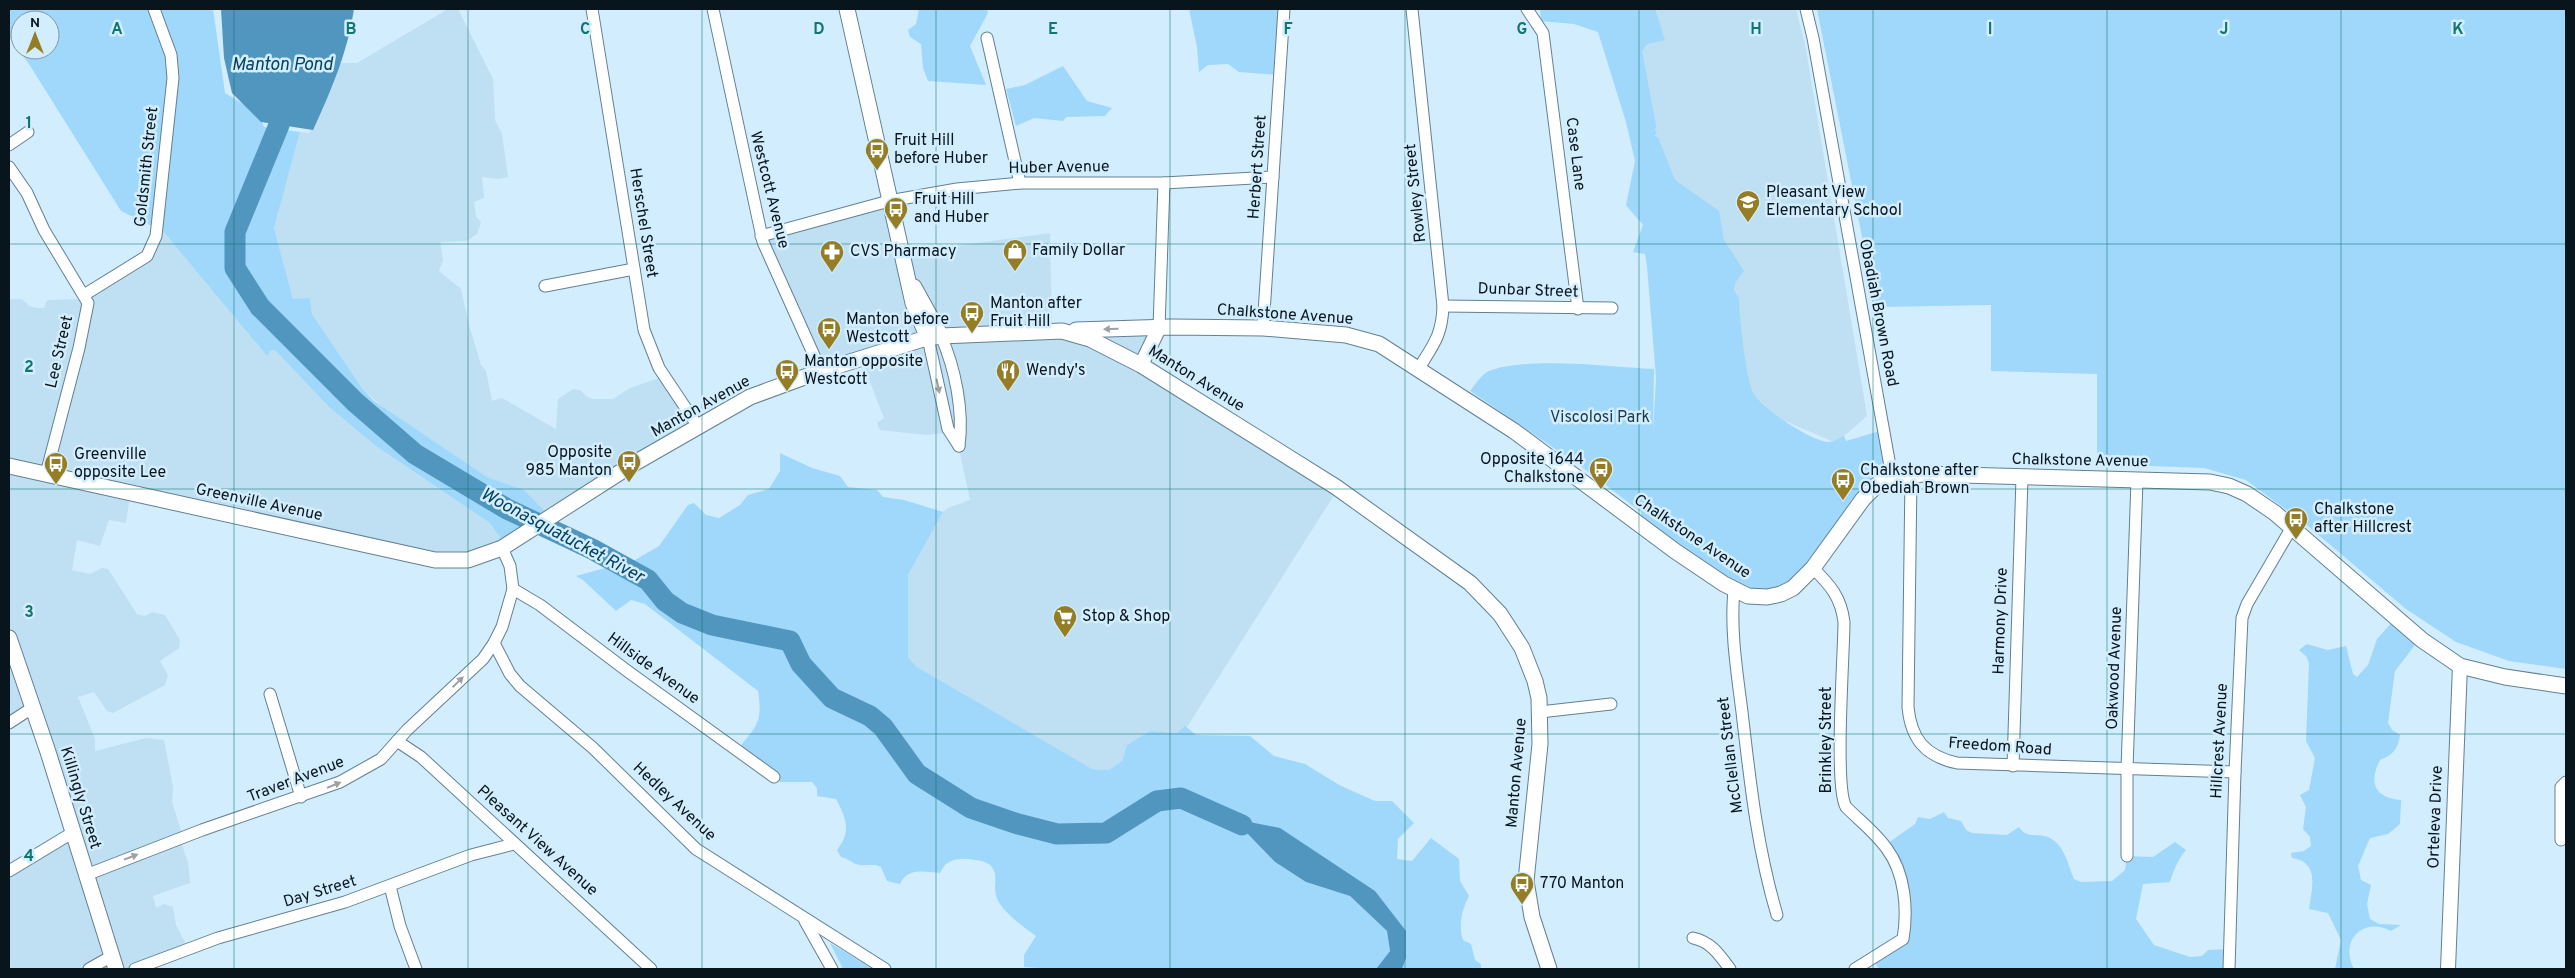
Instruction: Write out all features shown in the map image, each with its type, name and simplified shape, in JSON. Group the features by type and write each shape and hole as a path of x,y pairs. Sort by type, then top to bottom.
{"main road":[{"path":"847,9 889,201 908,277 924,303 934,337"},
{"name":"Chalkstone Avenue","path":"1062,331 1159,328 1263,328 1346,335 1366,339 1391,350 1514,431 1675,551 1734,590 1757,598 1781,594 1793,588 1813,568 1863,499 1882,480 1892,477 1911,475 2137,480 2210,482 2229,486 2261,502 2422,640 2460,666 2505,677 2566,686"},
{"name":"Manton Avenue","path":"508,545 633,464 699,428 750,397 821,371 934,337 1062,331 1110,347 1336,487 1470,584 1500,614 1522,648 1535,681 1540,712 1538,768 1526,881 1532,917 1549,969"},
{"name":"Greenville Avenue","path":"9,466 436,560 468,560 508,545"},
{"name":"Killingly Street","path":"9,638 114,962"}],"street":[{"name":"Goldsmith Street","path":"84,295 147,256 156,236 173,78 171,55 154,9"},
{"name":"Herschel Street","path":"592,9 644,330 651,352 659,368 699,428"},
{"name":"Westcott Avenue","path":"713,9 762,236 778,279 821,371"},
{"name":"Herbert Street","path":"1263,328 1284,9"},
{"name":"Rowley Street","path":"1412,9 1443,306 1442,326 1437,339 1419,368"},
{"name":"Case Lane","path":"1527,9 1543,33 1578,309"},
{"name":"Obadiah Brown Road","path":"1806,9 1813,38 1892,477"},
{"path":"987,38 1020,183"},
{"path":"9,145 28,132"},
{"name":"Lee Street","path":"9,167 27,193 44,230 88,303 79,348 46,474"},
{"name":"Huber Avenue","path":"762,236 828,220 889,201 957,189 1020,183 1164,183 1273,177"},
{"path":"1141,365 1159,328 1164,183"},
{"path":"545,286 634,269"},
{"name":"Dunbar Street","path":"1443,306 1498,305 1578,309 1612,308"},
{"path":"934,337 948,354 962,426 959,446 948,430 934,337"},
{"name":"Freedom Road","path":"1911,475 1908,707 1912,730 1925,748 1941,760 1957,763 2234,772"},
{"name":"Harmony Drive","path":"2013,766 2022,478"},
{"name":"Oakwood Avenue","path":"2127,856 2127,769 2137,480"},
{"name":"Hillcrest Avenue","path":"2229,969 2234,772 2242,618 2247,604 2292,527"},
{"name":"Traver Avenue","path":"86,875 202,830 301,798 363,771 380,759 483,659 494,643 507,613 513,589 508,545"},
{"name":"Brinkley Street","path":"1813,568 1834,588 1842,606 1844,622 1840,768 1842,798 1846,807 1886,847 1894,859 1902,886 1903,939 1894,947 1855,969"},
{"name":"Hillside Avenue","path":"513,589 540,605 774,778"},
{"name":"McClellan Street","path":"1734,590 1732,604 1737,668 1750,788 1759,843 1777,915"},
{"name":"Hedley Avenue","path":"494,643 510,674 520,686 593,748 696,849 804,920 885,969"},
{"name":"Orteleva Drive","path":"2448,969 2460,666"},
{"path":"270,694 301,798"},
{"path":"1540,712 1611,704"},
{"path":"9,723 32,708"},
{"name":"Pleasant View Avenue","path":"397,741 421,757 651,969"},
{"path":"2561,840 2561,787 2566,782"},
{"path":"9,871 72,833"},
{"name":"Day Street","path":"135,969 218,938 345,902 471,855 514,844"},
{"path":"390,886 400,926 416,969"},
{"path":"804,920 832,969"},
{"path":"1693,938 1705,941 1717,951 1730,969"},
{"path":"88,969 114,962"}],"shaded area":[{"path":"448,9 458,9 493,79 495,120 502,134 508,177 499,179 482,177 484,198 474,202 476,217 481,222 477,234 467,241 440,242 443,260 439,271 461,289 481,365 486,371 492,401 502,398 556,429 558,399 573,389 580,390 586,396 593,399 613,399 630,388 662,377 698,425 550,519 524,490 487,477 385,409 362,388 312,314 310,299 293,299 274,228 300,132 309,133 333,86 340,63 357,63"},
{"name":"Pleasant View Elementary School","path":"1611,9 1796,9 1805,44 1867,416 1836,443 1765,412 1678,363"},
{"path":"889,200 905,253 1050,233 1052,329 1157,329 1147,368 1336,492 1187,727 1177,733 1150,731 1127,745 1122,761 1109,770 1092,769 1078,762 917,667 908,657 908,575 943,512 948,508 970,500 957,439 954,432 926,435 880,430 877,423 884,418 861,359 821,369 763,235"},
{"path":"157,229 165,232 266,355 271,350 276,351 329,407 376,446 490,523 508,549 472,566 130,495 126,523 109,520 100,546 77,540 72,570 90,574 102,568 108,569 137,614 145,616 152,612 165,615 180,640 179,648 160,661 168,675 165,685 113,713 107,711 94,692 78,697 95,739 95,751 146,738 164,740 173,787 172,802 183,837 181,842 188,863 190,883 153,896 156,908 164,904 173,907 176,925 188,948 131,969 12,969 9,966 9,870 69,834 35,714 9,722 9,299 22,299 29,306 44,308 47,300 86,299 139,266"}],"green space":[{"path":"9,9 213,9 225,93 258,113 264,127 300,132 274,228 293,299 310,298 312,314 362,388 374,401 487,477 524,490 550,517 508,549 490,523 376,446 329,407 276,351 271,350 267,356 164,232 121,211 26,60 60,60 60,10 10,10 10,38"},
{"path":"919,9 987,9 988,13 970,46 986,85 928,81 923,68 921,44 910,37 908,30 916,24"},
{"path":"1189,9 1284,9 1280,75 1239,72 1228,64 1208,65 1199,72 1197,47"},
{"name":"Viscolosi Park","path":"1540,9 1655,9 1665,40 1647,44 1642,51 1656,125 1655,131 1657,132 1654,136 1658,137 1675,180 1719,211 1724,240 1744,271 1735,283 1734,291 1739,298 1745,361 1753,393 1776,415 1821,441 1831,442 1844,436 1846,441 1883,430 1893,482 1882,487 1785,593 1736,592 1641,518 1641,512 1582,467 1470,391 1486,372 1525,364 1547,363 1654,369 1653,434 1656,378 1647,266 1645,254 1633,252 1643,225 1626,205 1635,161 1626,122 1598,32 1574,24 1541,21"},
{"path":"1817,9 2566,9 2566,669 2509,661 2456,642 2406,609 2308,526 2246,480 2204,468 2097,464 2097,374 1991,371 1991,305 1876,307"},
{"path":"1063,66 1087,101 1112,108 1105,116 1066,117 1063,121 1034,118 1016,126 1006,89 1025,85"},
{"path":"780,453 812,468 840,476 848,487 877,490 883,497 904,500 943,512 908,575 908,657 917,667 1092,769 1109,770 1122,761 1127,745 1150,731 1177,733 1185,726 1196,735 1250,736 1274,756 1305,764 1341,786 1375,801 1392,801 1414,823 1398,839 1397,859 1412,861 1431,838 1459,859 1460,881 1469,896 1462,918 1463,940 1471,944 1475,960 1481,964 1481,969 1402,969 1406,958 1375,891 1217,816 1246,832 1275,862 1306,882 1350,896 1387,931 1390,951 1376,969 1056,969 1024,967 1024,955 1036,936 1013,918 998,901 995,891 995,873 988,864 973,860 954,860 945,865 940,873 912,873 907,875 900,884 887,881 881,867 859,865 841,857 837,850 845,837 846,824 836,799 817,796 817,788 812,782 780,782 737,750 757,723 760,710 758,691 645,604 631,600 616,611 583,580 576,576 635,560 659,546 688,505 694,503 706,515 719,518 740,505 748,495 769,489 780,471"},
{"path":"2393,621 2418,641 2395,671 2388,723 2392,730 2400,735 2394,751 2380,760 2375,776 2376,788 2380,793 2392,799 2401,800 2400,824 2388,834 2370,838 2358,866 2361,880 2371,885 2367,904 2370,919 2379,924 2401,925 2391,931 2381,927 2363,929 2356,934 2350,949 2350,959 2354,969 2335,969 2341,940 2328,913 2309,909 2312,885 2310,870 2301,860 2292,858 2291,853 2304,851 2311,846 2310,837 2303,829 2306,807 2300,795 2309,790 2315,758 2306,741 2309,663 2306,656 2299,650 2307,644 2328,650 2346,646 2353,674 2357,677 2368,665 2377,639"},
{"path":"1944,812 1948,818 1961,821 1966,830 1972,833 2007,835 2019,827 2026,834 2050,838 2063,851 2074,879 2081,882 2112,881 2125,870 2127,856 2153,857 2175,842 2186,850 2170,882 2143,884 2136,919 2154,945 2190,957 2202,956 2208,950 2230,949 2232,969 1879,969 1874,961 1903,938 1903,888 1884,846 1915,824 1918,817 1930,819"},
{"path":"830,943 873,969 843,969"}],"water":[{"name":"Manton Pond","path":"221,9 354,9 348,40 338,71 313,130 261,122 232,93 224,58"},
{"path":"1215,815 1280,828 1375,891 1406,931 1406,958 1402,969 1376,969 1390,951 1387,931 1350,896 1306,882 1275,862 1246,832"}],"waterway":[{"name":"Woonasquatucket River","path":"285,96 279,125 235,232 235,268 260,307 355,402 415,454 507,509 592,549 648,580 665,601 682,613 712,625 790,641 801,664 832,698 870,716 883,727 917,774 971,808 1018,824 1057,834 1106,833 1157,801 1181,798 1242,825"}],"place":[{"name":"Fruit Hill before Huber","path":"877,171"},
{"name":"Pleasant View Elementary School","path":"1748,223"},
{"name":"Fruit Hill and Huber","path":"896,230"},
{"name":"Family Dollar","path":"1015,272"},
{"name":"CVS Pharmacy","path":"832,273"},
{"name":"Manton after Fruit Hill","path":"972,334"},
{"name":"Manton before Westcott","path":"829,350"},
{"name":"Manton opposite Westcott","path":"787,392"},
{"name":"Wendy's","path":"1008,392"},
{"name":"Opposite 985 Manton","path":"629,483"},
{"name":"Greenville opposite Lee","path":"56,485"},
{"name":"Opposite 1644 Chalkstone","path":"1601,490"},
{"name":"Chalkstone after Obediah Brown","path":"1843,501"},
{"name":"Chalkstone after Hillcrest","path":"2296,540"},
{"name":"Stop & Shop","path":"1065,638"},
{"name":"770 Manton","path":"1522,905"}]}
